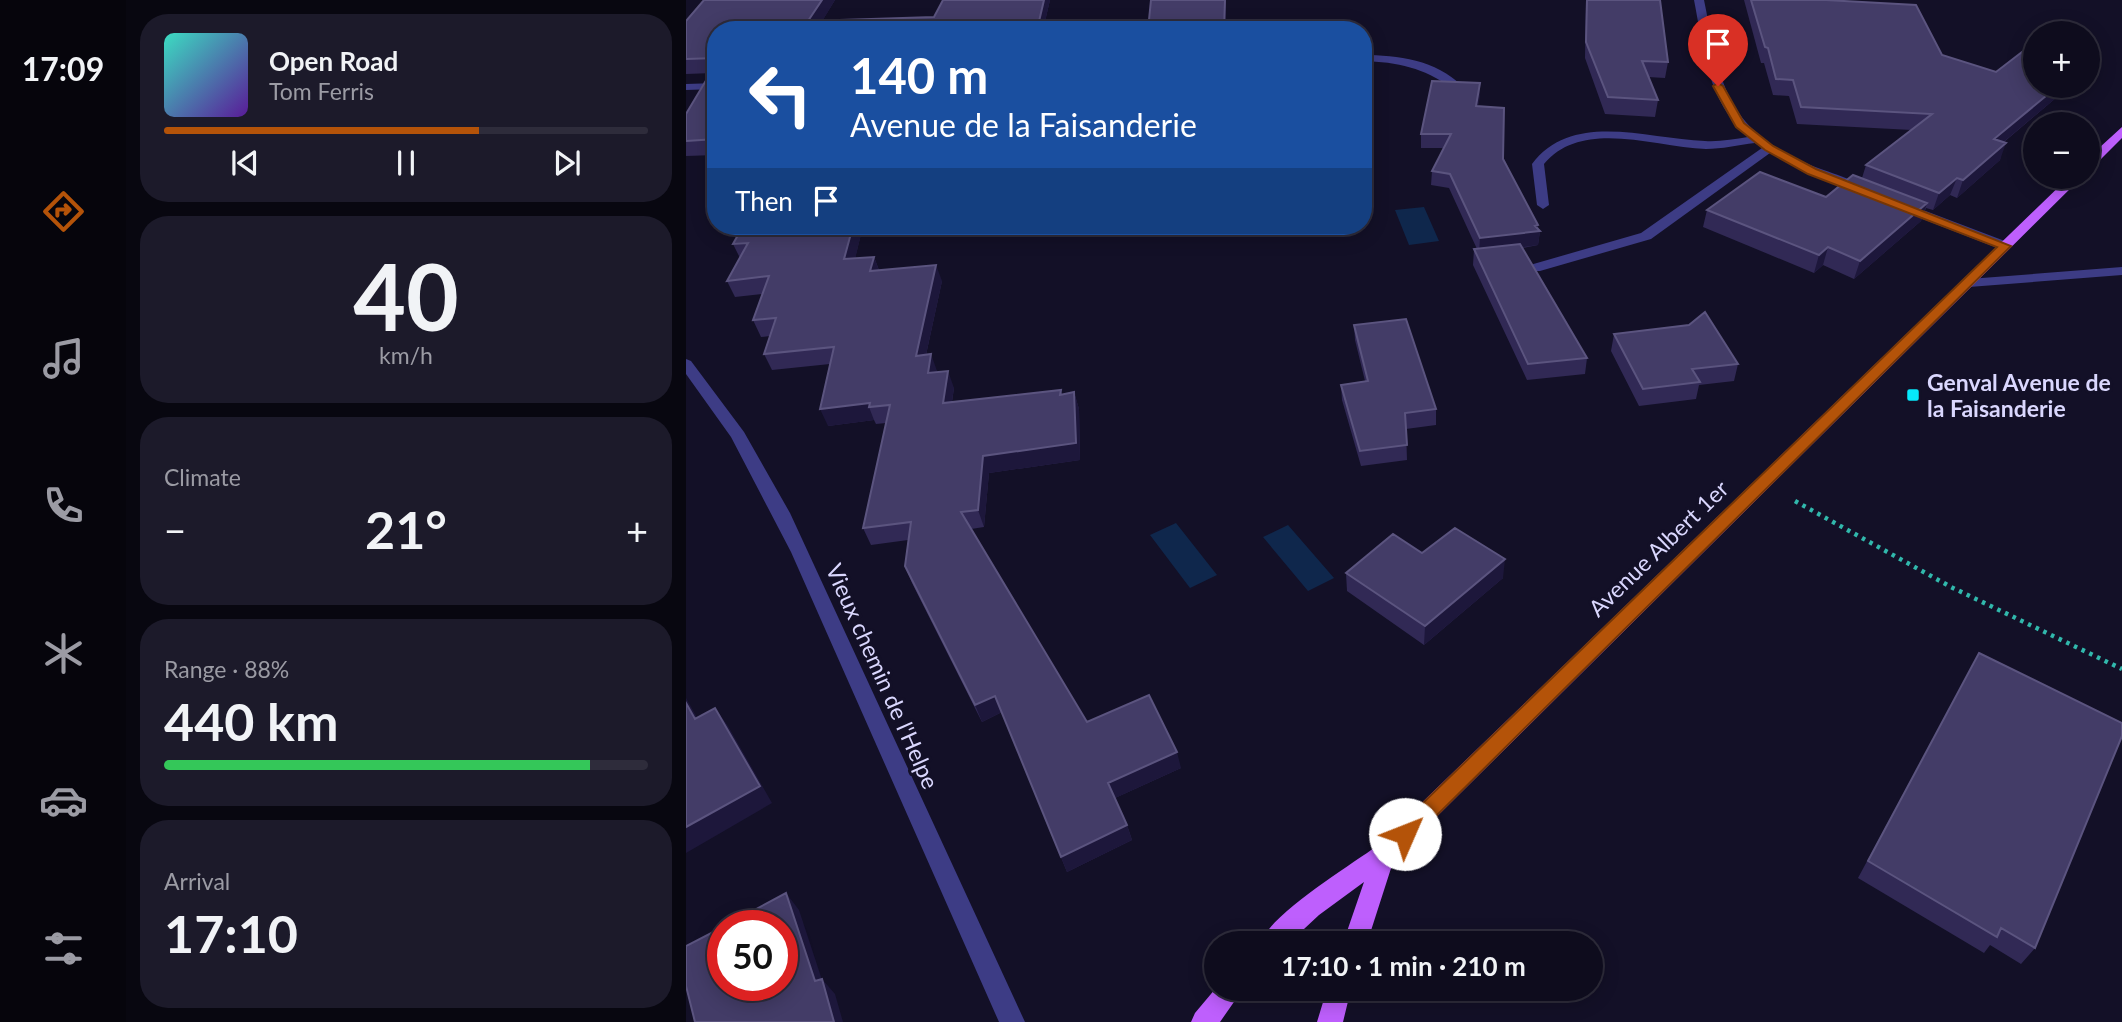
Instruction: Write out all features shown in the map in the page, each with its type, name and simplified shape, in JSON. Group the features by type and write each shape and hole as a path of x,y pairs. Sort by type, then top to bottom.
{"main road":[{"path":"2100,153 2122,131"},
{"name":"Avenue Albert 1er","path":"1285,931 1311,907 1385,853 2064,189"},
{"name":"Avenue Albert 1er","path":"1358,931 1385,853"},
{"path":"1204,1022 1221,1001"},
{"path":"1329,1022 1335,1001"}],"street":[{"path":"1699,0 1718,86 1740,124 1769,148 1812,171 1877,196"},
{"path":"1372,58 1397,58 1411,62 1435,72 1456,86"},
{"path":"686,87 707,86"},
{"path":"1543,205 1538,164 1550,148 1560,143 1607,135 1655,137 1704,145 1758,139"},
{"path":"1535,268 1646,236 1769,148"},
{"path":"1889,201 2005,246"},
{"path":"1969,282 2122,271"},
{"name":"Vieux chemin de l'Helpe","path":"686,364 716,400 765,480 1012,1022"}],"path":[{"path":"1764,484 1951,587 2122,669"}],"water":[{"path":"1424,207 1439,241 1409,245 1395,210"},
{"path":"1176,523 1217,575 1190,588 1150,535"},
{"path":"1288,525 1334,578 1308,591 1263,537"}],"building":[{"path":"704,0 822,0 808,21 707,21 707,58 686,59 686,21"},
{"path":"943,0 1044,0 1039,21 808,21 934,17"},
{"path":"1151,0 1225,0 1224,21 1149,21"},
{"path":"1587,0 1660,0 1668,62 1642,61 1658,100 1608,97 1586,42"},
{"path":"1751,0 1826,0 1916,5 1942,55 1996,72 2023,51 2023,98 2044,98 2023,112 2023,115 1994,139 2006,143 1963,180 1957,178 1939,193 1866,165 1932,114 1801,107 1793,80 1776,79 1768,48 1765,47"},
{"path":"707,79 707,140 686,141 686,114"},
{"path":"1432,81 1480,83 1476,106 1504,108 1503,159 1538,225 1535,226 1540,231 1480,238 1450,174 1432,171 1451,134 1421,134"},
{"path":"1760,172 1826,197 1853,175 1927,203 1860,261 1828,247 1819,255 1707,210"},
{"path":"738,235 851,235 844,259 874,257 870,271 936,265 916,356 931,354 928,373 948,371 943,403 1061,390 1060,395 1074,392 1076,443 983,456 978,510 961,512 1087,722 1149,695 1177,752 1108,783 1127,825 1061,857 995,696 975,705 905,566 911,522 863,528 890,405 869,407 870,403 820,409 834,347 764,354 776,318 753,320 769,276 727,281 748,243 733,244"},
{"path":"1520,244 1587,358 1528,364 1474,249"},
{"path":"1705,312 1738,364 1692,369 1700,382 1643,389 1614,334 1689,325"},
{"path":"1406,319 1436,409 1405,413 1407,445 1360,451 1341,385 1368,381 1354,325"},
{"path":"1455,528 1505,559 1425,626 1346,573 1393,534 1422,553"},
{"path":"1979,653 2122,723 2122,736 2035,948 2001,928 1997,937 1868,861"},
{"path":"686,703 695,719 715,708 760,786 686,827"},
{"path":"786,893 792,910 755,910"},
{"path":"798,929 815,981 822,979 834,1022 695,1022 686,986 686,946 707,935 707,1001 798,1001"}],"place":[{"name":"Genval Avenue de la Faisanderie","path":"1913,395"}],"route":[{"path":"1405,834 2005,246 1812,171 1769,148 1740,124 1718,86"}]}
